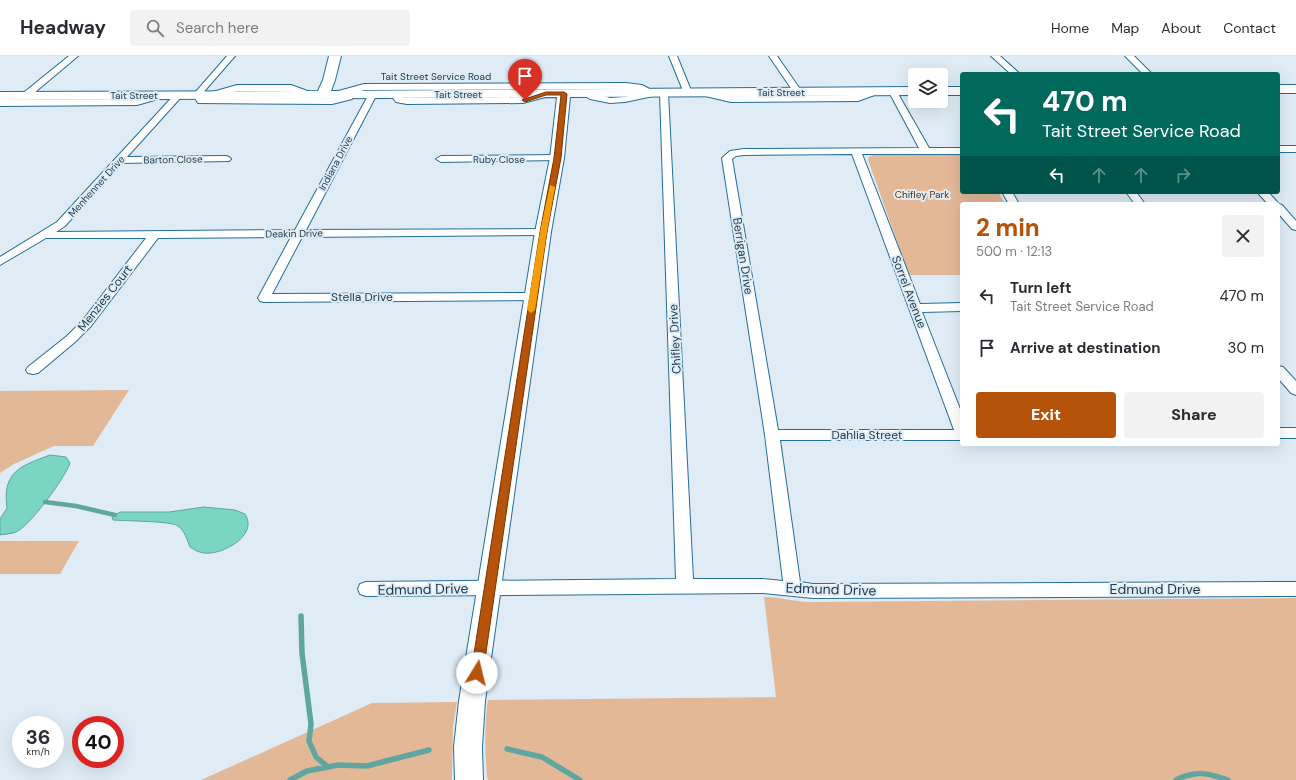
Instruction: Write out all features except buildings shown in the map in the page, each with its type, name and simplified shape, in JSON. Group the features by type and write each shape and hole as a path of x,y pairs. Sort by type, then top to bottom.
{"street":[{"path":"0,90 4,93 20,96 74,56"},
{"path":"231,56 197,95 200,100 206,102 335,101 367,94"},
{"path":"323,94 329,80 335,56"},
{"path":"673,56 688,93"},
{"path":"773,56 798,92"},
{"path":"995,56 1014,72"},
{"path":"1129,56 1146,72"},
{"name":"Tait Street Service Road","path":"338,94 364,87 618,86 639,87 656,93"},
{"path":"1280,89 1296,89"},
{"name":"Tait Street","path":"0,96 908,91"},
{"path":"948,91 960,91"},
{"path":"704,93 733,99 858,98 874,92"},
{"path":"893,92 925,150"},
{"name":"Chifley Drive","path":"656,93 686,586"},
{"name":"Indiana Drive","path":"298,233 367,94"},
{"path":"469,780 468,747 470,722 543,232 557,158 555,94"},
{"path":"0,103 137,102 162,95"},
{"name":"Menhennet Drive","path":"0,262 64,222 179,95"},
{"path":"1280,149 1296,149"},
{"name":"Berrigan Drive","path":"792,589 772,435 727,158 733,153 744,152 960,150"},
{"name":"Sorrel Avenue","path":"856,151 960,429"},
{"name":"Ruby Close","path":"441,159 557,158"},
{"name":"Barton Close","path":"120,160 226,159"},
{"path":"1264,194 1272,202"},
{"path":"1281,211 1296,214"},
{"path":"1281,211 1296,227"},
{"name":"Deakin Drive","path":"45,234 154,235 543,232"},
{"name":"Stella Drive","path":"298,233 264,298 533,297"},
{"name":"Menzies Court","path":"33,370 53,355 84,327 154,235"},
{"path":"915,308 960,307"},
{"path":"1280,372 1296,390"},
{"path":"1280,433 1296,433"},
{"name":"Dahlia Street","path":"772,435 960,434"},
{"name":"Edmund Drive","path":"366,589 686,586 763,586 792,589 828,590 1296,588"}],"green space":[{"name":"Chifley Park","path":"960,153 960,194 999,194 1004,202 960,202 960,275 909,275 868,160 869,157 875,154"},
{"path":"129,390 93,446 54,446 14,464 0,473 0,391"},
{"path":"0,541 79,541 60,574 0,574"},
{"path":"764,597 807,602 1296,598 1296,780 488,780 485,738 488,700 776,697"},
{"path":"457,702 453,727 452,780 201,780 372,703"}],"shaded area":[{"path":"50,455 66,457 70,463 67,470 46,501 22,528 14,533 0,535 0,519 7,508 7,486 10,478 22,467"},
{"path":"204,507 235,510 245,514 248,521 244,535 239,541 224,549 217,552 204,553 190,547 182,530 174,524 113,520 112,517 120,512 169,512"}],"waterway":[{"path":"45,502 76,506 115,515"},
{"path":"301,616 302,653 311,724 309,741 316,757 328,767"},
{"path":"507,749 542,757 580,780"},
{"path":"328,767 338,765 367,766 429,750"},
{"path":"290,780 307,771 328,767"},
{"path":"1176,780 1196,774 1208,774 1228,780"}],"slow traffic":[{"path":"531,310 543,232 552,187"}],"route":[{"path":"477,673 543,232 557,158 564,94 546,94 525,100"}]}
